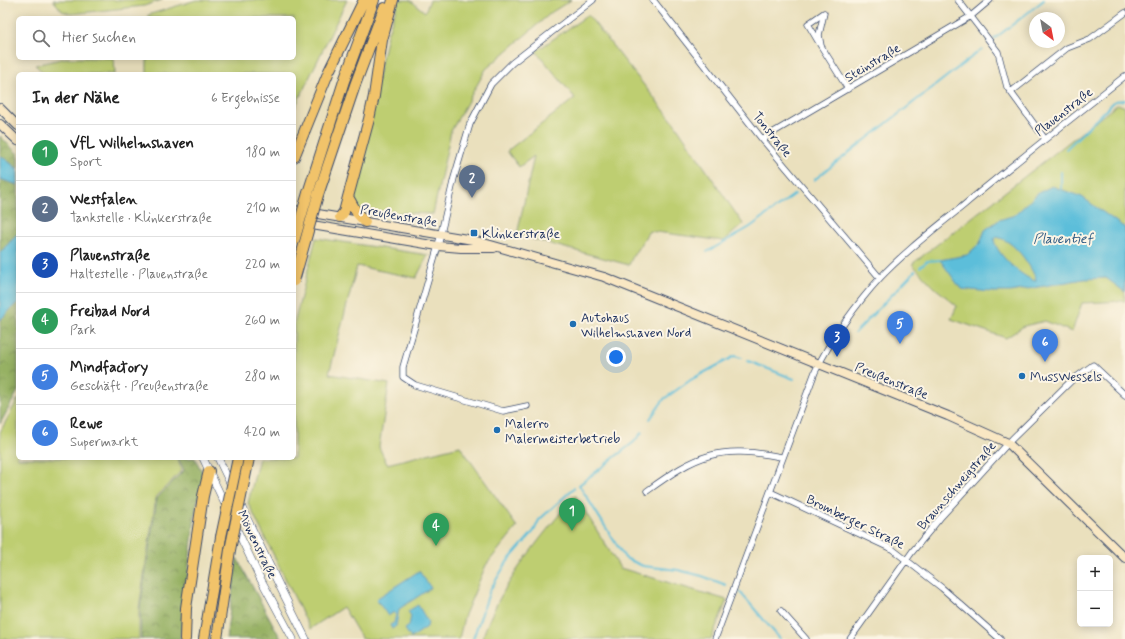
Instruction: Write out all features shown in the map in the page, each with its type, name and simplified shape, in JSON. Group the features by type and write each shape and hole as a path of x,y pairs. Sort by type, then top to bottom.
{"highway":[{"path":"296,152 329,71 364,0"},
{"path":"296,234 338,96 374,0"},
{"path":"296,274 318,195 355,85 388,0"},
{"path":"340,217 344,212 374,96 382,40 394,0"},
{"path":"348,197 356,213 365,222"},
{"path":"204,639 221,537 238,460"},
{"path":"217,639 230,550 249,460"},
{"path":"185,639 186,608 189,586 202,496 209,471"}],"main road":[{"path":"0,108 16,124"},
{"path":"0,124 16,139"},
{"name":"Preußenstraße","path":"296,210 479,241 604,277 948,416 1008,443 1125,558"},
{"path":"328,228 340,217"},
{"name":"Preußenstraße","path":"296,222 438,246 461,248 499,248"}],"street":[{"path":"528,406 503,411 415,385 403,377 403,367 438,246 454,178 470,124 491,84 528,49 593,0"},
{"name":"Tonstraße","path":"653,0 762,139 880,278"},
{"path":"958,0 998,52 1007,87 1045,139"},
{"name":"Steinstraße","path":"762,139 971,16 990,0"},
{"path":"821,46 819,35 824,13 808,24 821,46 848,89"},
{"path":"1011,92 1067,48 1090,39 1125,13"},
{"name":"Plauenstraße","path":"715,639 770,492 781,457 818,364 848,319 880,278 905,254 1045,139 1125,76"},
{"name":"Braunschweigstraße","path":"850,639 908,560 912,552 940,518 1008,443 1071,381 1093,365 1125,395"},
{"path":"648,491 676,470 697,459 723,452 758,453 781,457"},
{"name":"Möwenstraße","path":"204,460 259,576 293,639"},
{"name":"Möwenstraße","path":"219,460 306,639"},
{"name":"Bromberger Straße","path":"770,492 892,549 908,560 1000,639"},
{"path":"781,611 806,639"}],"green space":[{"path":"53,0 162,0 144,6 71,14 62,11"},
{"path":"196,0 347,0 296,105 296,72 147,72 147,60 296,60 296,16 148,15"},
{"path":"399,0 410,0 425,12 430,0 571,0 552,12 486,69 451,131 433,214 359,211 352,198 387,35"},
{"path":"588,15 675,124 743,224 724,241 649,231 629,265 517,235 534,156 519,167 507,151 575,98 536,51"},
{"path":"56,60 114,60 115,72 43,72 35,65"},
{"path":"1118,104 1125,107 1125,301 1082,303 1072,332 1045,321 1024,326 1006,338 951,319 957,306 934,287 912,264"},
{"path":"0,136 16,152 16,167 0,155"},
{"path":"0,179 16,184 16,235 0,253"},
{"path":"316,238 428,255 416,278 357,266 329,374 389,384 379,447 387,464 460,446 517,527 486,565 464,617 459,639 362,639 343,607 310,629 248,503 259,460 296,460 296,316"},
{"path":"16,304 16,395 0,424 0,320"},
{"path":"16,403 16,460 178,460 182,470 156,497 139,608 139,639 0,639 0,432"},
{"path":"179,460 196,460 204,476 196,507 180,639 141,639 140,608 157,498 184,470"},
{"path":"575,495 620,568 727,600 711,639 482,639 499,600 510,581 534,546"},
{"path":"237,558 281,639 226,639"}],"water":[{"path":"0,155 16,167 16,184 0,179"},
{"name":"Plauentief","path":"1052,186 1082,197 1125,228 1125,292 1106,278 1084,279 1010,292 961,289 940,260 967,255 980,243 985,230 999,220 1015,215 1038,193","holes":["996,237 1003,239 1015,247 1025,259 1036,279 1035,281 1023,275 1010,264 1000,252 994,240"]},
{"path":"16,235 16,304 0,320 0,253"},
{"path":"419,571 431,588 399,609 396,626 392,629 390,625 394,623 396,614 394,612 388,616 376,599"},
{"path":"418,605 428,622 427,627 411,638 405,629 409,626 411,616 408,611"}],"waterway":[{"path":"994,39 1044,0"},
{"path":"814,180 982,49"},
{"path":"1066,149 1115,101 1125,100"},
{"path":"1061,172 1061,189"},
{"path":"707,252 750,227 795,194"},
{"path":"920,267 927,261 940,260"},
{"path":"855,333 915,271"},
{"path":"650,419 664,399 692,379 735,356 741,358"},
{"path":"748,361 794,379"},
{"path":"642,432 634,442 579,485 625,558 643,566 678,570 702,576 726,585"},
{"path":"473,639 490,590 507,562 534,531 539,520 574,488"},
{"path":"740,592 780,639"}],"place":[{"name":"Westfalen","path":"472,198"},
{"name":"Klinkerstraße","path":"474,233"},
{"name":"Autohaus Wilhelmshaven Nord","path":"573,324"},
{"name":"Mindfactory","path":"900,344"},
{"name":"Plauenstraße","path":"837,357"},
{"name":"Rewe","path":"1045,362"},
{"name":"MussWessels","path":"1022,376"},
{"name":"Malerro Malermeisterbetrieb","path":"497,430"},
{"name":"VfL Wilhelmshaven","path":"572,531"},
{"name":"Freibad Nord","path":"436,546"}]}
